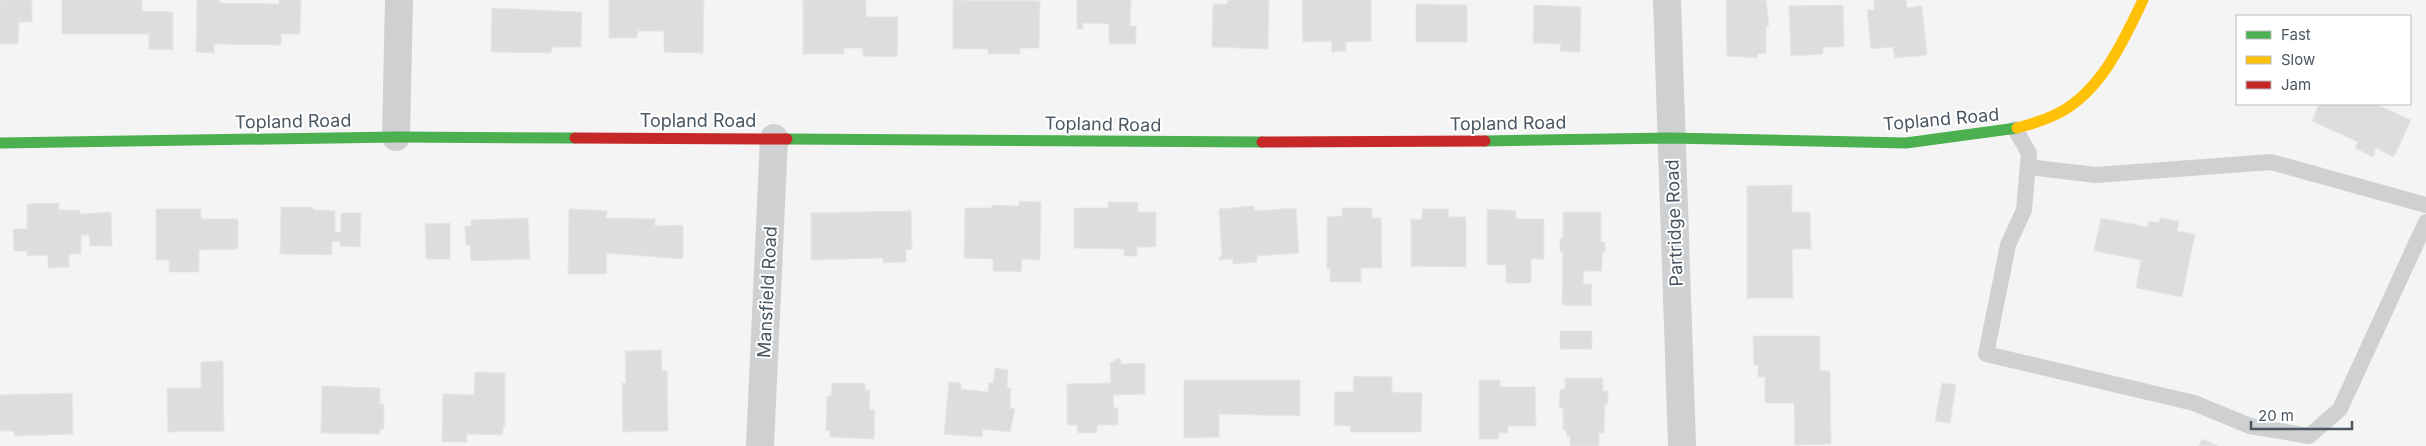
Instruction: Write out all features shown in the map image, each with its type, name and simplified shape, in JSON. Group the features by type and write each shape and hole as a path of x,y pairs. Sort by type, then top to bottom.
{"street":[{"path":"396,137 399,0"},
{"name":"Partridge Road","path":"1667,0 1682,446"},
{"name":"Topland Road","path":"0,143 396,137 774,138 1346,144 1671,138 1906,143 2015,129 2051,117 2077,101 2100,77 2124,41 2144,0"},
{"name":"Mansfield Road","path":"760,446 774,138"}],"lane":[{"path":"2015,129 2029,153 2024,210 2008,245 1986,354 2194,403 2250,426 2309,436 2340,409 2426,222"},
{"path":"2028,167 2096,175 2271,162 2426,205"}],"building":[{"path":"0,0 32,0 32,22 19,22 18,44 0,44"},
{"path":"62,0 142,0 142,11 173,12 173,50 149,49 149,34 62,34"},
{"path":"197,0 220,0 220,3 279,4 279,0 301,0 300,34 281,34 281,45 214,44 214,53 196,52"},
{"path":"609,0 704,0 703,53 664,52 664,31 638,31 637,38 609,38"},
{"path":"803,0 866,0 866,17 898,17 897,57 863,56 863,48 844,48 844,54 803,54"},
{"path":"953,0 1040,1 1039,48 1020,48 1020,54 988,54 988,49 953,49"},
{"path":"1077,0 1131,0 1130,26 1136,26 1136,44 1109,44 1109,24 1083,23 1083,29 1077,29"},
{"path":"1228,0 1269,0 1268,49 1212,47 1213,4 1227,4"},
{"path":"1302,0 1371,0 1371,41 1346,42 1346,51 1332,52 1331,41 1303,42"},
{"path":"1726,0 1766,0 1769,26 1766,25 1766,53 1757,54 1757,58 1727,56"},
{"path":"1874,0 1906,0 1907,8 1922,6 1927,55 1895,58 1893,47 1871,49 1867,10 1874,10"},
{"path":"1416,4 1467,5 1467,42 1416,42"},
{"path":"1534,5 1581,7 1580,52 1560,51 1561,44 1533,43"},
{"path":"1843,5 1844,47 1823,47 1823,54 1791,56 1789,6"},
{"path":"492,8 582,12 581,47 552,47 551,53 491,52"},
{"path":"2319,105 2377,105 2411,120 2394,157 2376,148 2373,157 2355,148 2358,142 2312,121"},
{"path":"1792,185 1792,212 1810,212 1811,249 1792,249 1793,298 1747,298 1747,186"},
{"path":"1019,201 1041,202 1040,260 1022,259 1021,272 993,271 993,259 964,258 965,208 992,208 992,205 1019,206"},
{"path":"1108,202 1138,202 1138,212 1156,212 1156,247 1137,247 1137,256 1124,256 1124,249 1074,248 1074,208 1108,208"},
{"path":"59,203 59,210 80,210 80,214 111,212 112,246 90,246 89,235 81,235 81,254 69,254 69,267 48,268 48,255 27,256 27,251 14,251 13,229 27,229 27,204"},
{"path":"1254,206 1254,211 1296,208 1299,253 1257,256 1257,262 1233,264 1233,259 1219,260 1219,257 1222,257 1219,209"},
{"path":"281,207 313,207 313,210 335,211 335,232 341,232 341,213 361,213 360,247 340,246 340,241 332,242 332,255 280,254"},
{"path":"1342,208 1372,208 1372,218 1381,218 1382,268 1361,268 1361,282 1330,282 1330,268 1327,269 1327,217 1342,216"},
{"path":"156,209 201,209 201,219 238,219 238,249 199,250 199,272 169,272 169,260 156,260"},
{"path":"569,209 608,211 605,218 655,219 655,226 683,225 683,259 606,253 607,274 568,274"},
{"path":"1422,209 1448,209 1449,217 1466,217 1466,267 1411,266 1411,219 1422,220"},
{"path":"1487,209 1516,211 1516,219 1544,219 1544,259 1531,259 1531,283 1506,283 1506,265 1487,265"},
{"path":"911,211 912,249 906,250 906,262 883,263 883,258 811,260 811,213"},
{"path":"1563,212 1601,212 1601,242 1605,242 1605,253 1602,252 1602,271 1584,271 1583,284 1592,284 1591,306 1562,305 1563,252 1560,253 1560,238 1563,238"},
{"path":"528,218 530,259 471,261 470,245 466,245 465,226 471,226 471,220"},
{"path":"2101,218 2148,227 2149,221 2159,223 2160,218 2179,221 2177,231 2195,234 2182,297 2136,288 2141,260 2094,251"},
{"path":"450,223 450,259 426,259 425,224"},
{"path":"1560,331 1592,331 1592,349 1560,349"},
{"path":"1753,336 1820,336 1820,371 1830,371 1831,444 1795,445 1794,403 1765,403 1765,377 1758,377 1758,365 1754,365"},
{"path":"661,350 662,371 667,371 668,431 623,432 622,383 626,383 625,351"},
{"path":"1115,359 1121,359 1121,364 1145,363 1145,394 1113,395 1114,408 1118,408 1118,425 1097,425 1097,433 1078,433 1077,425 1067,425 1067,384 1111,383 1110,362 1115,362"},
{"path":"223,361 224,431 168,432 167,388 201,388 201,362"},
{"path":"995,368 1008,370 1007,388 1011,388 1010,408 1015,409 1010,432 983,429 982,437 944,434 949,382 961,383 961,389 988,392 989,383 993,383"},
{"path":"475,372 505,373 505,426 503,426 503,435 467,434 467,442 442,442 443,394 474,395"},
{"path":"1354,376 1392,377 1392,392 1422,393 1421,432 1350,432 1351,426 1334,425 1335,392 1353,392"},
{"path":"1565,378 1603,378 1603,391 1608,391 1608,404 1605,404 1604,433 1599,433 1599,446 1570,446 1570,436 1567,436 1566,430 1563,430 1563,408 1559,408 1560,389 1565,389"},
{"path":"1184,380 1300,380 1300,416 1219,414 1219,437 1184,438"},
{"path":"1479,380 1500,380 1500,387 1535,387 1536,426 1508,426 1508,433 1499,433 1499,439 1479,439"},
{"path":"832,383 865,383 865,390 870,390 869,410 875,410 874,439 830,437 830,431 826,430 827,396 831,396"},
{"path":"1942,383 1956,385 1950,423 1935,421"},
{"path":"322,386 380,388 380,404 384,404 384,429 380,429 380,434 321,433"},
{"path":"72,393 73,434 14,436 14,431 0,431 0,395"},
{"path":"2202,439 2218,446 2199,446"}],"traffic: fast":[{"path":"1485,141 1671,138 1906,143 2017,128"},
{"path":"0,143 396,137 575,138"},
{"path":"787,139 1262,142"}],"traffic: slow":[{"path":"2017,128 2050,117 2082,97 2107,68 2143,0"}],"traffic: jam":[{"path":"575,138 787,139"},
{"path":"1262,142 1485,141"}]}
